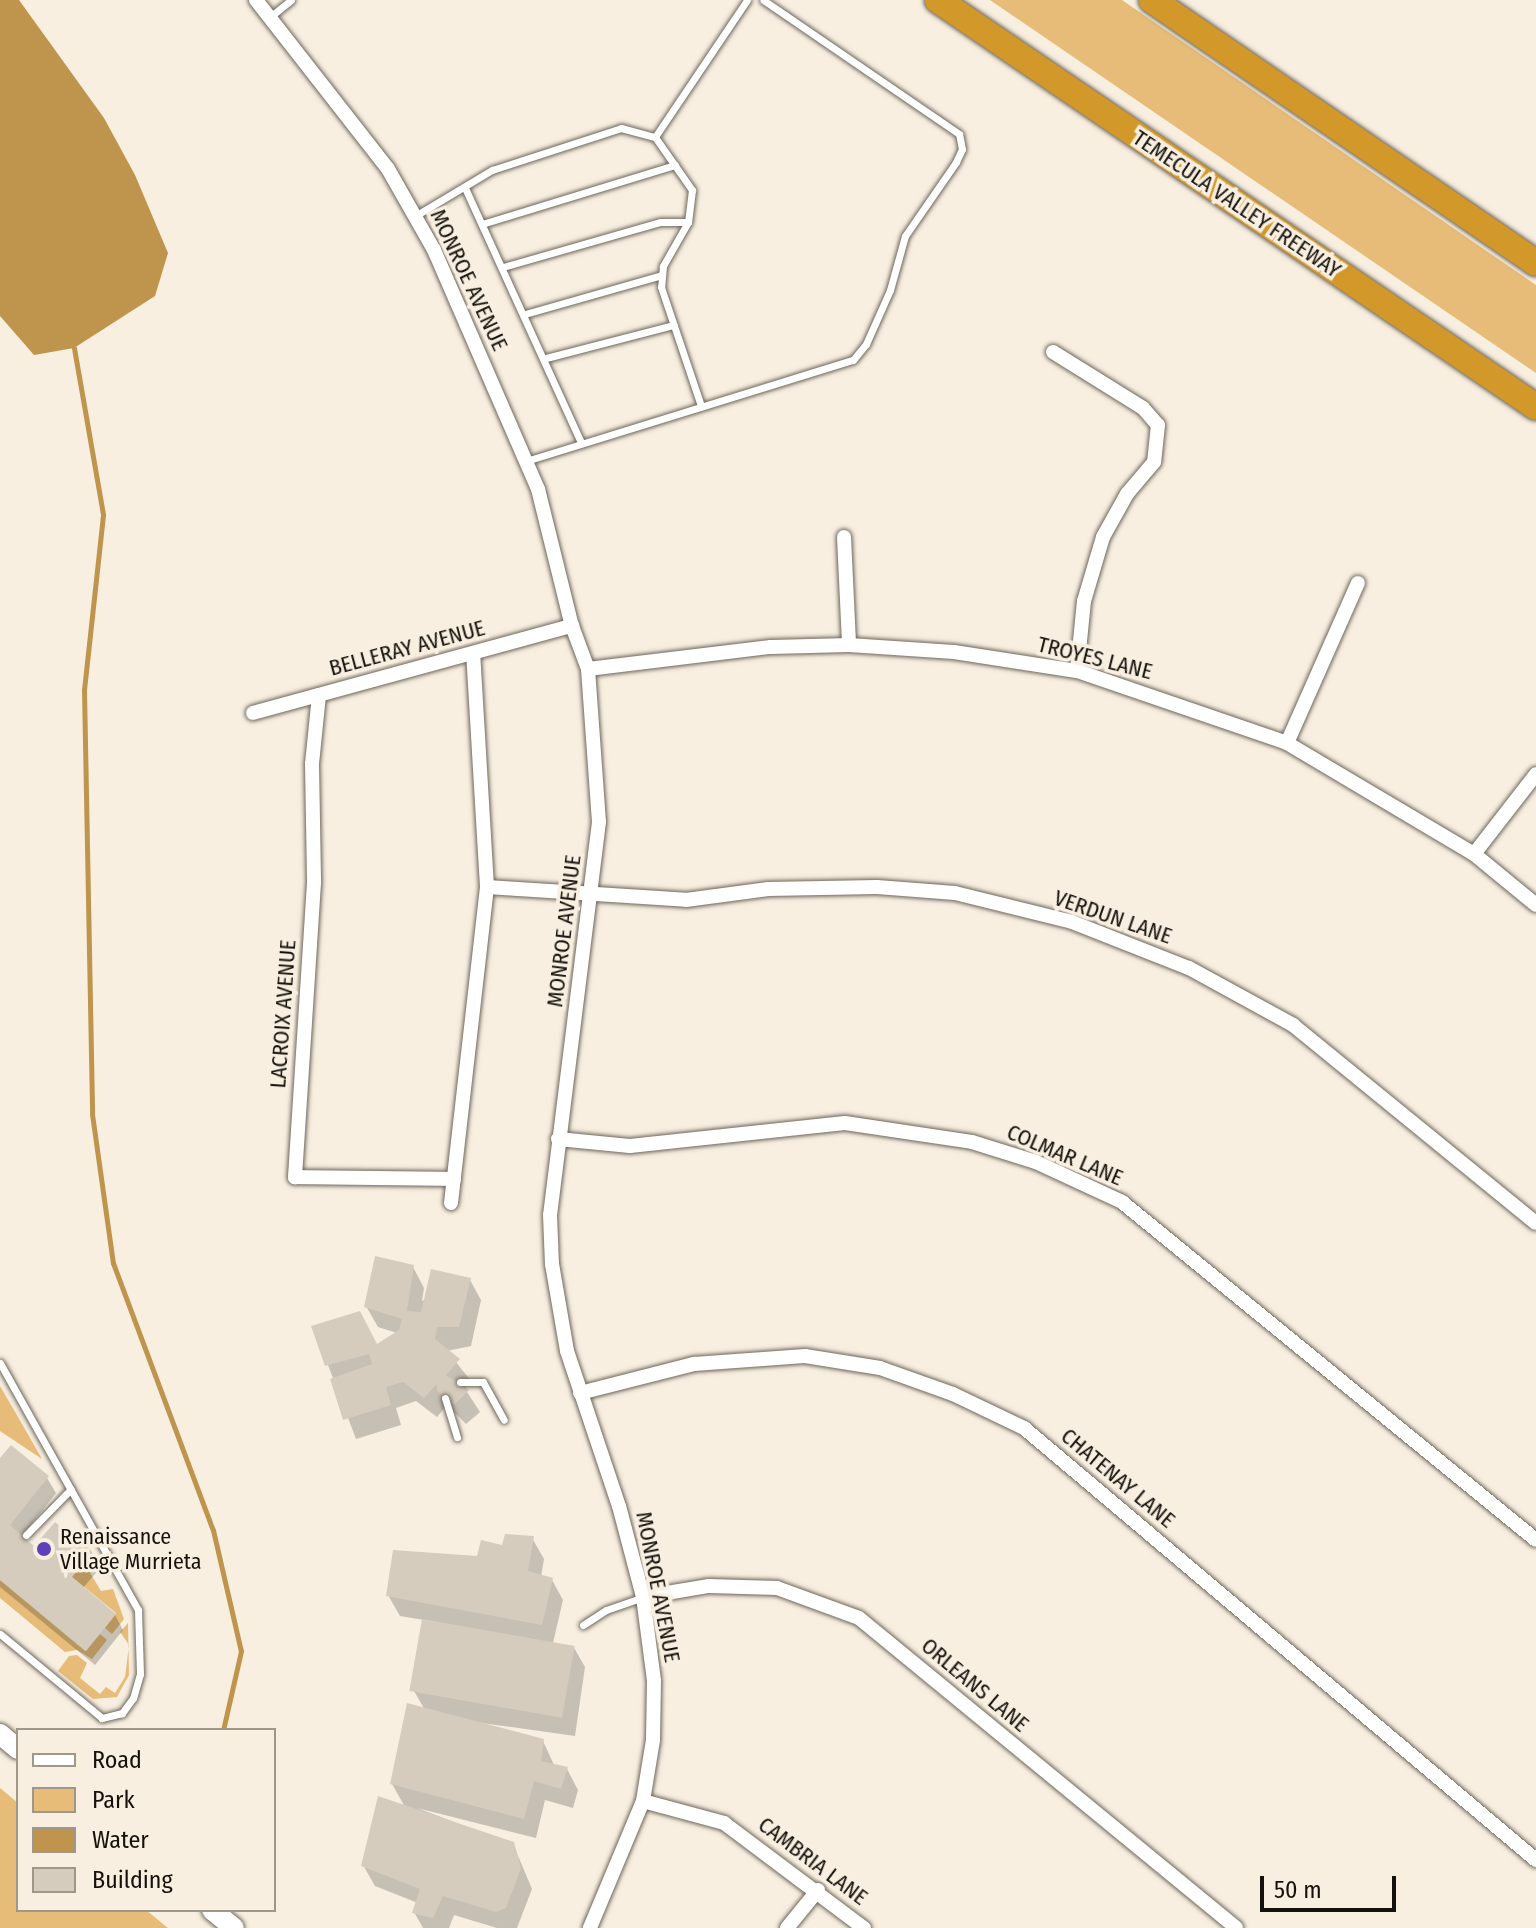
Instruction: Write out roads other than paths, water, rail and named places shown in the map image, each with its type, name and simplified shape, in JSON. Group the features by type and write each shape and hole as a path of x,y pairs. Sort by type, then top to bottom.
{"highway":[{"name":"TEMECULA VALLEY FREEWAY","path":"938,0 1536,407"},
{"path":"1152,0 1536,263"}],"main road":[{"path":"0,1734 16,1747"},
{"path":"214,1912 234,1928"}],"street":[{"name":"MONROE AVENUE","path":"256,0 388,169 415,216 538,489 572,626 588,669 599,822 593,897 558,1139 550,1215 552,1264 567,1351 619,1506 643,1597 654,1681 653,1740 643,1801 590,1928"},
{"path":"1053,352 1143,408 1158,425 1154,462 1127,494 1103,537 1084,601 1077,671"},
{"path":"844,537 849,645"},
{"path":"1287,743 1358,583"},
{"name":"BELLERAY AVENUE","path":"253,713 572,626"},
{"name":"TROYES LANE","path":"588,669 771,647 849,645 954,652 1077,671 1287,743 1474,854 1536,905"},
{"path":"451,1203 487,887 473,653"},
{"name":"LACROIX AVENUE","path":"319,695 312,764 314,883 295,1177 454,1179"},
{"path":"1474,854 1536,774"},
{"name":"VERDUN LANE","path":"487,887 593,897 686,900 768,889 877,887 955,893 1072,922 1189,968 1293,1025 1536,1223"},
{"name":"COLMAR LANE","path":"558,1139 630,1146 845,1123 972,1142 1036,1162 1122,1202 1536,1540"},
{"name":"CHATENAY LANE","path":"580,1393 694,1364 805,1356 880,1368 953,1394 1024,1428 1536,1860"},
{"name":"ORLEANS LANE","path":"643,1597 709,1586 777,1588 859,1618 1236,1928"},
{"name":"CAMBRIA LANE","path":"643,1801 724,1823 818,1890 864,1928"},
{"path":"787,1928 818,1890"}],"lane":[{"path":"270,17 291,0"},
{"path":"655,137 747,0"},
{"path":"526,461 853,360 866,344 890,290 905,236 962,149 959,134 763,0"},
{"path":"415,216 492,170 621,128 655,137 692,190 688,222 662,275 661,287 701,406"},
{"path":"482,224 675,165"},
{"path":"465,188 546,358 581,442"},
{"path":"503,267 660,222 688,222"},
{"path":"525,314 662,275"},
{"path":"546,358 674,325"},
{"path":"0,1363 138,1610 140,1674 133,1698 122,1713 102,1718 0,1634"},
{"path":"460,1382 483,1382 504,1420"},
{"path":"445,1398 457,1437"},
{"path":"26,1535 71,1489"},
{"path":"583,1625 606,1610 643,1597"}],"water":[{"path":"0,0 19,0 104,118 135,175 168,253 155,296 74,348 34,355 0,316"}],"waterway":[{"path":"74,348 103,515 84,690 92,1114 113,1263 213,1530 241,1651 223,1728"}],"place":[{"name":"Renaissance Village Murrieta","path":"44,1549"}]}
